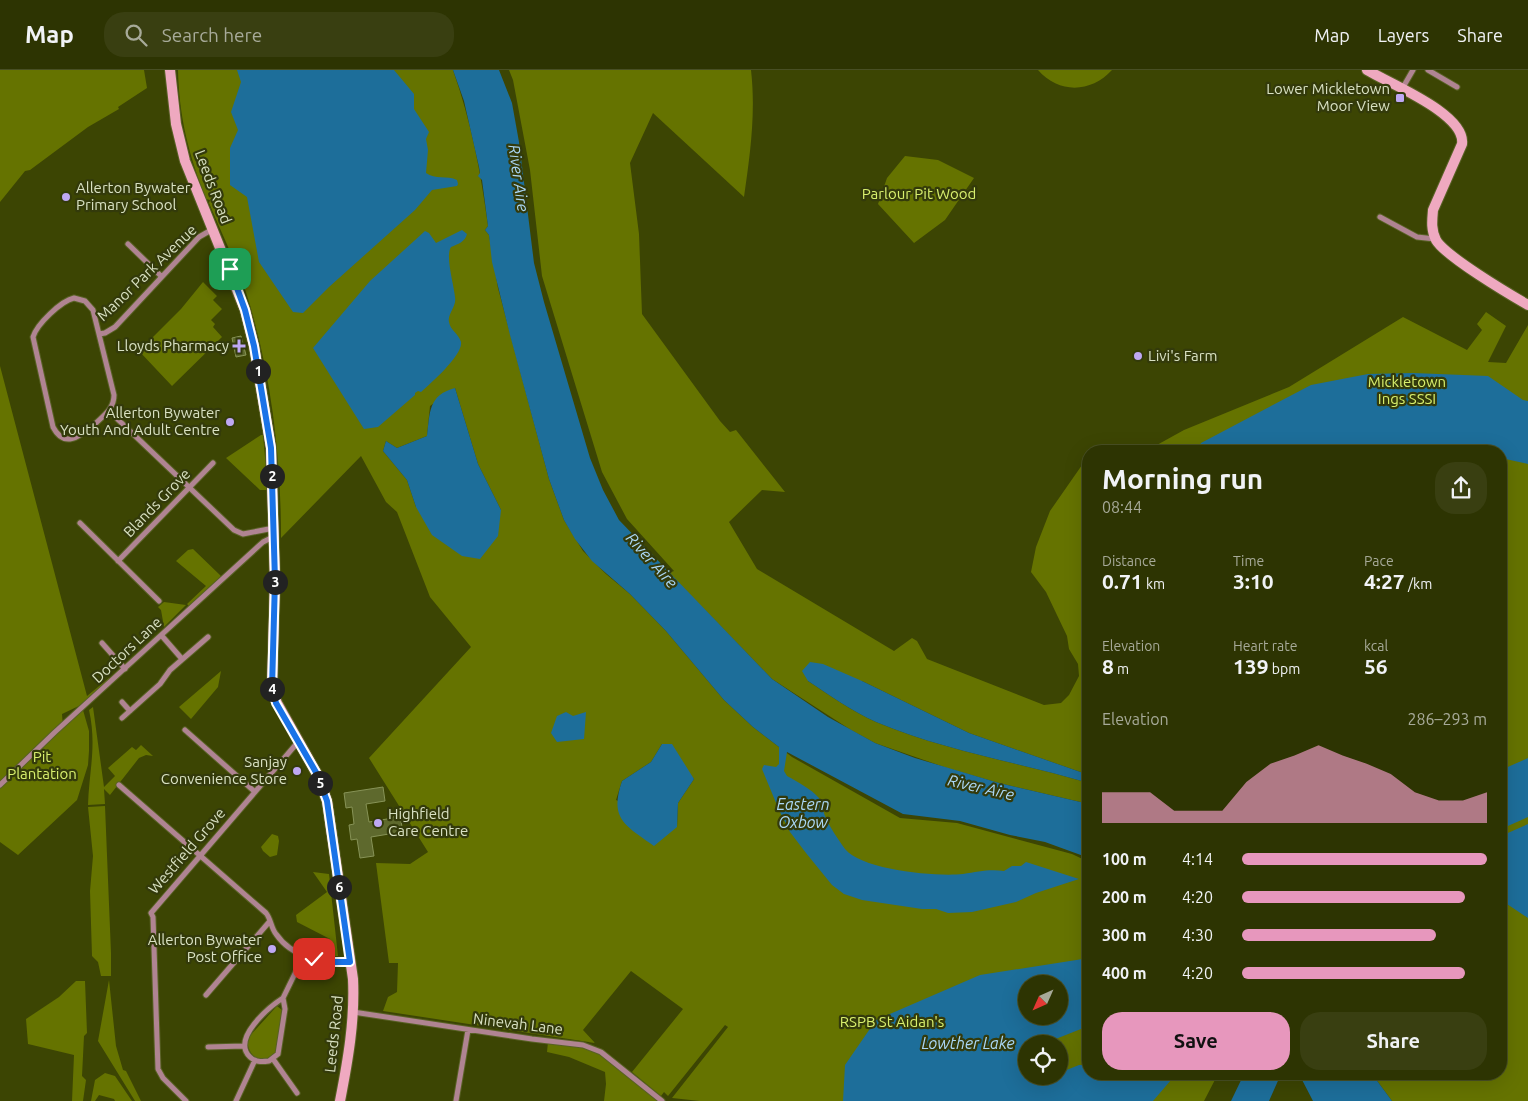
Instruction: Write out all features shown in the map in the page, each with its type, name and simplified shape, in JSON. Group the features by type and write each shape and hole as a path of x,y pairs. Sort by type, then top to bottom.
{"street":[{"name":"Leeds Road","path":"170,70 174,110 188,170 236,285 254,346 271,448 274,532 272,688 276,703 317,774 327,801 350,962 353,1012 350,1047 340,1101"},
{"path":"1367,70 1446,115 1458,127 1462,138 1461,149 1440,192 1434,210 1432,227 1436,239 1452,256 1528,305"},
{"path":"1402,90 1413,70"},
{"path":"1428,70 1458,87"},
{"path":"1380,217 1417,237 1436,239"},
{"name":"Manor Park Avenue","path":"99,334 105,333 114,326 199,237 213,229"},
{"path":"128,244 161,276"},
{"name":"Manor Park Avenue","path":"74,298 90,305 99,334 114,396 109,411 77,438 72,439 60,436 53,427 33,342 35,332 64,302 74,298"},
{"path":"109,411 234,530 243,534 274,532"},
{"name":"Blands Grove","path":"118,561 214,463"},
{"path":"80,523 159,601"},
{"name":"Doctors Lane","path":"0,785 55,732 274,532"},
{"path":"162,636 182,659"},
{"path":"122,718 160,684 170,670 208,637"},
{"path":"102,643 125,669"},
{"path":"122,702 130,710"},
{"path":"185,730 255,792"},
{"name":"Westfield Grove","path":"186,1101 163,1078 158,1069 153,916 151,912 298,741"},
{"path":"119,785 266,913 274,932 282,941 304,955 324,962 350,962"},
{"path":"206,995 270,921"},
{"path":"283,998 285,1009 280,1049 272,1059 263,1062 255,1060 248,1055 244,1046 248,1033 273,1004 283,998 304,955"},
{"name":"Ninevah Lane","path":"353,1012 593,1048 601,1052 662,1101"},
{"path":"456,1101 468,1030"},
{"path":"208,1047 244,1046"},
{"path":"272,1059 297,1093"},
{"path":"236,1101 255,1060"}],"green space":[{"path":"0,70 144,70 147,88 118,107 119,109 88,127 30,170 25,171 0,202"},
{"name":"RSPB St Aidan's","path":"178,70 453,70 475,147 488,226 485,230 489,235 498,288 549,479 564,520 583,551 630,594 666,631 724,700 753,727 792,757 900,818 957,823 1072,854 1082,859 1082,1080 1215,1080 1204,1101 700,1101 672,1098 728,1027 725,1025 668,1096 664,1092 661,1096 632,1072 683,1009 631,971 583,1030 595,1043 383,1011 388,997 397,992 398,963 389,963 376,863 410,864 428,852 369,758 471,647 430,597 397,512 386,502 361,456 281,538 281,508 274,420 258,334 241,279 209,203 210,200 206,199 195,167 183,120","holes":["455,388 478,464 501,510 416,507 407,480 383,451 386,441 397,448 427,436 430,406","662,744 694,779 678,803 677,827 616,800 622,781 651,762"]},
{"path":"509,70 751,70 753,118 744,197 653,113 630,163 639,234 642,314 720,421 730,432 736,430 785,492 762,490 729,522 757,569 894,651 912,638 917,641 927,659 1044,705 1061,703 1069,695 1079,676 1078,664 1069,649 1067,636 1046,592 1031,572 1036,547 1050,511 1082,465 1082,773 969,733 862,681 808,681 858,713 902,732 955,749 1082,781 1082,802 999,783 947,768 875,743 851,730 772,679 669,573 674,571 627,519 602,472 542,276 530,170 513,80"},
{"path":"1038,70 1112,70 1095,83 1075,88 1055,83"},
{"name":"Parlour Pit Wood","path":"905,156 938,160 974,178 945,220 914,243 878,204 887,178"},
{"path":"203,282 217,296 213,300 222,309 211,320 215,324 213,327 222,337 172,386 139,351 181,309"},
{"name":"Mickletown Ings SSSI","path":"1486,312 1506,326 1488,362 1506,363 1528,325 1528,1101 1392,1101 1376,1080 1507,1080 1507,445 1157,445 1184,430 1289,387 1403,317 1467,350 1482,330 1477,324"},
{"name":"Pit Plantation","path":"0,366 87,696 109,678 110,681 83,704 62,714 63,727 83,710 89,731 88,765 77,800 18,855 0,842"},
{"path":"263,435 268,490 260,490 226,458"},
{"path":"193,549 221,576 189,606 187,604 206,586 176,561 188,550"},
{"path":"164,602 186,605 164,627 161,610 158,607"},
{"path":"221,671 218,687 191,719 179,707"},
{"path":"93,707 104,787 115,776 108,768 132,747 136,750 141,745 153,756 146,755 139,758 110,795 104,789 105,804 88,805 92,747 89,710"},
{"path":"105,806 111,976 101,976 98,962 92,956 90,891 93,856 88,807"},
{"path":"272,834 278,836 279,841 277,855 270,857 261,847"},
{"path":"313,872 329,874 338,956 325,957 325,952 328,948 326,947 330,939 297,922 296,915 327,892"},
{"path":"109,980 116,1046 123,1070 126,1071 141,1101 135,1101 98,1041"},
{"path":"76,981 85,981 87,1033 84,1036 82,1076 86,1080 83,1101 72,1101 74,1055 28,1044 26,1019 59,997"},
{"path":"277,1006 282,1010 278,1048 270,1058 260,1060 251,1053 247,1039"},
{"path":"548,1042 586,1047 601,1054 657,1101 604,1101 605,1072 569,1057 547,1052"},
{"path":"105,1073 115,1076 132,1101 115,1101 114,1099 99,1095 95,1101 91,1101 95,1080"}],"water":[{"path":"237,70 394,70 414,94 414,109 429,132 426,139 428,150 426,173 457,180 457,186 432,190 415,210 329,287 303,313 293,312 259,262 247,197 230,185 230,148 238,130 231,112 241,82"},
{"path":"453,70 499,70 512,103 519,142 534,263 544,302 590,458 603,490 619,520 772,679 828,717 875,743 915,758 999,783 1082,802 1082,855 1045,842 1010,835 960,821 903,814 787,752 784,771 787,776 819,798 827,820 845,849 867,862 883,867 918,873 951,875 1004,871 1012,866 1021,866 1026,862 1079,879 1036,893 1016,902 972,912 948,913 936,909 922,909 862,900 844,894 832,885 806,853 790,832 762,769 764,765 776,767 779,764 779,747 753,727 724,700 666,631 630,594 592,561 575,539 564,520 549,479 492,262 489,235 485,230 488,226 482,180 478,176 480,173 479,167 464,101"},
{"path":"462,230 467,234 465,239 451,247 449,251 455,300 449,316 449,322 460,339 460,348 446,368 421,392 415,393 378,427 364,429 313,348 370,281 425,231 429,233 436,243"},
{"path":"1413,373 1488,376 1523,400 1528,401 1528,464 1507,459 1507,445 1200,445 1311,385 1368,374"},
{"path":"455,388 478,464 501,510 498,536 480,559 462,556 432,535 416,507 407,480 383,451 386,441 397,448 427,436 430,413 435,400 446,391"},
{"path":"810,662 823,664 969,733 1082,773 1082,781 955,749 876,722 849,708 808,681 802,671"},
{"path":"566,712 573,716 586,712 584,739 557,742 551,733 557,716"},
{"path":"662,744 672,744 694,779 678,803 677,827 654,846 622,820 617,804 622,781 651,762"},
{"path":"1528,758 1528,817 1507,826 1507,767"},
{"path":"1528,824 1528,918 1507,904 1507,833"},
{"name":"Lowther Lake","path":"1082,959 1082,1029 1066,1035 1018,1035 1018,1085 1068,1085 1068,1069 1079,1065 1082,1065 1082,1080 1171,1080 1153,1101 843,1101 845,1065 876,1020 980,975"},
{"path":"1241,1080 1278,1080 1269,1101 1231,1101"},
{"path":"1302,1080 1376,1080 1392,1101 1313,1101"}],"building":[{"name":"Lloyds Pharmacy","path":"241,336 246,355 236,357 232,338"},
{"name":"Highfield Care Centre","path":"383,787 385,801 366,804 369,822 393,818 395,811 400,814 403,834 395,835 395,833 371,837 374,856 360,858 357,839 351,840 349,825 354,824 352,807 346,808 344,793"}],"place":[{"name":"Lower Mickletown Moor View","path":"1400,98"},
{"name":"Allerton Bywater Primary School","path":"66,197"},
{"name":"Lloyds Pharmacy","path":"239,346"},
{"name":"Livi's Farm","path":"1138,356"},
{"name":"Allerton Bywater Youth And Adult Centre","path":"230,422"},
{"name":"Sanjay Convenience Store","path":"297,771"},
{"name":"Highfield Care Centre","path":"378,823"},
{"name":"Allerton Bywater Post Office","path":"272,949"}],"route":[{"path":"230,269 245,310 254,346 271,448 275,580 272,688 276,703 317,774 327,801 350,962 324,962 314,959"}],"water label":[{"name":"River Aire","path":"519,178"},
{"name":"River Aire","path":"652,560"},
{"name":"River Aire","path":"981,787"},
{"name":"Eastern Oxbow","path":"803,813"}]}
